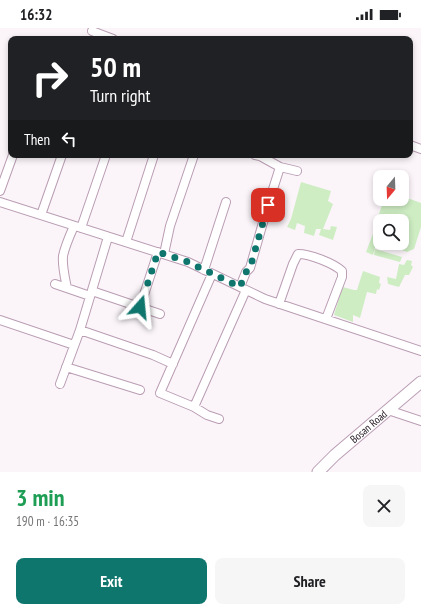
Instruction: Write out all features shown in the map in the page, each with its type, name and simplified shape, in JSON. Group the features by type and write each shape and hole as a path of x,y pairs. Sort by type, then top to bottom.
{"main road":[{"name":"Bosan Road","path":"318,472 335,455 421,382"}],"street":[{"path":"92,31 105,36"},
{"path":"0,191 12,158"},
{"path":"41,215 61,158"},
{"path":"67,288 63,257 66,245 77,227 105,158"},
{"path":"126,242 153,158"},
{"path":"140,307 161,253 193,158"},
{"path":"263,158 280,168 297,171"},
{"path":"194,407 243,289 246,272 250,268 280,168"},
{"path":"0,202 188,262 265,299 421,351"},
{"path":"204,270 226,202"},
{"path":"60,384 80,330 108,237"},
{"path":"279,304 293,264 298,254 304,254 337,267 342,271 342,277 326,319"},
{"path":"212,274 160,393 219,419"},
{"path":"55,284 140,307 160,314"},
{"path":"0,320 74,345"},
{"path":"80,330 153,355 173,364"},
{"path":"66,367 140,390"},
{"path":"388,410 421,421"}],"building":[{"path":"301,182 331,191 328,201 333,204 323,229 330,230 331,226 337,227 333,240 319,235 321,229 316,229 314,236 304,233 305,226 297,223 295,230 287,227 291,219"},
{"path":"409,199 421,203 421,227 414,249 407,252 402,250 409,250 409,214 379,214 382,206 409,206"},
{"path":"373,234 373,250 374,250 373,255 366,252"},
{"path":"375,250 378,250 402,257 400,262 374,255"},
{"path":"407,260 412,261 411,265 413,267 409,275 405,275 399,287 388,284 387,277 396,279 399,264 404,265"},
{"path":"363,271 380,277 379,283 381,284 379,290 377,289 376,294 367,292 360,318 353,315 353,322 334,315 340,295 339,286 357,290"}],"route":[{"path":"140,307 158,252 188,262 240,287 246,272 250,268 268,205"}]}
